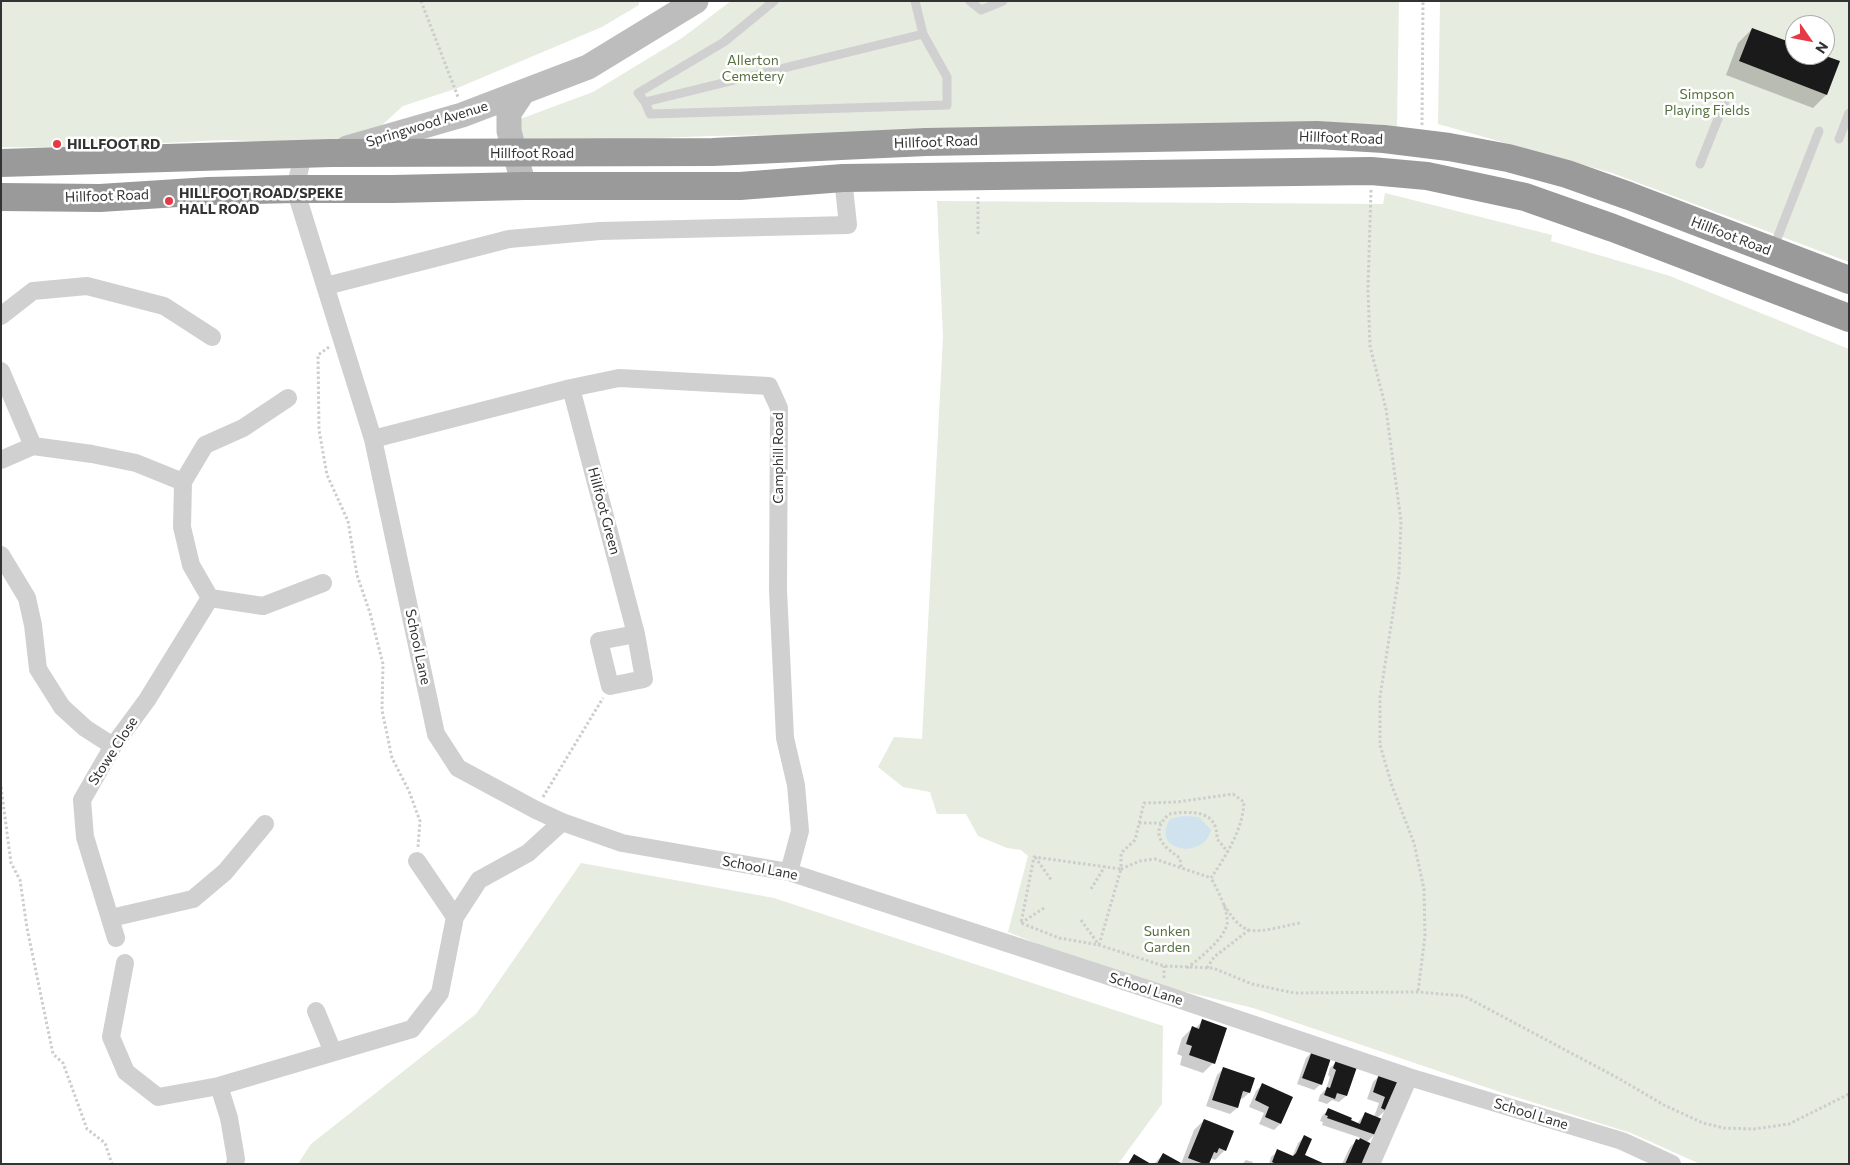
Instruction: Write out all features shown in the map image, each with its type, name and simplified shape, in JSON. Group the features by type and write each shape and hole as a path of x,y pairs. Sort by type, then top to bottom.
{"highway":[{"name":"Hillfoot Road","path":"1,163 330,153 713,152 926,142 1297,136 1410,141 1508,158 1567,174 1638,199 1849,280"},
{"name":"Hillfoot Road","path":"1,197 100,198 209,191 295,189 392,190 524,186 740,186 843,178 1383,172 1436,178 1525,197 1849,318"}],"street":[{"name":"Springwood Avenue","path":"330,153 462,115 588,67 696,1"},
{"name":"Springwood Avenue","path":"523,92 509,113 509,131 524,186"},
{"path":"1383,172 1410,141"},
{"path":"295,189 303,155"},
{"path":"326,286 509,238 600,231 848,225 843,178"},
{"name":"School Lane","path":"295,189 373,439 436,734 458,768 562,822 622,843 789,872 1164,994 1409,1077 1622,1141 1672,1164"},
{"path":"1,316 33,291 86,286 164,306 212,337"},
{"path":"1,371 33,446"},
{"name":"Camphill Road","path":"373,439 571,388 619,378 769,386 779,408 778,590 785,738 796,785 800,831 789,872"},
{"name":"Hillfoot Green","path":"571,388 636,634 644,679 610,686"},
{"path":"288,398 243,428 205,445 183,482 182,527 191,565 210,598 263,606 323,583"},
{"path":"1,460 33,446 136,462 183,482"},
{"path":"1,556 27,598 33,625 38,669 62,707 85,728 114,746"},
{"name":"Stowe Close","path":"116,938 85,836 82,800 114,746 147,700 210,598"},
{"path":"610,686 599,641 636,634"},
{"path":"125,963 111,1036 126,1072 158,1097 219,1086 412,1029 440,993 455,916 479,880 528,853 562,822"},
{"path":"111,918 193,899 225,872 265,824"},
{"path":"417,861 455,916"},
{"path":"316,1011 333,1052"},
{"path":"1371,1164 1409,1077"},
{"path":"219,1086 229,1118 236,1164"}],"lane":[{"path":"774,1 724,42 638,93 645,102 650,114 947,105 947,77 924,34 915,1"},
{"path":"970,1 980,10 1003,1"},
{"path":"645,102 924,34"},
{"path":"1700,164 1727,96"},
{"path":"1839,139 1849,113"},
{"path":"1772,251 1819,131"}],"path":[{"path":"421,1 455,89 462,115"},
{"path":"1410,141 1423,1"},
{"path":"1383,172 1370,256 1368,289 1370,346 1386,409 1401,521 1399,574 1380,697 1380,745 1392,786 1414,842 1424,889 1425,936 1418,992"},
{"path":"978,234 979,176"},
{"path":"342,338 318,355 319,430 327,475 348,521 357,575 370,613 383,664 382,710 392,758 409,791 420,821 417,861"},
{"path":"536,810 610,686"},
{"path":"1,788 11,863 20,880 27,928 53,1054 63,1063 86,1129 105,1143 112,1164"},
{"path":"1099,945 1121,869 1121,853 1135,840 1144,803 1177,802 1234,794 1244,802 1244,816 1228,852 1211,878"},
{"path":"1181,867 1180,858 1165,846 1159,836 1161,822 1168,814 1202,813 1211,820 1217,832 1217,839 1228,852"},
{"path":"1139,823 1161,822"},
{"path":"1034,857 1121,869 1140,861 1155,859 1211,878 1222,898 1226,924 1216,942 1187,968"},
{"path":"1034,857 1052,881"},
{"path":"1021,923 1034,857"},
{"path":"1091,889 1105,866"},
{"path":"1223,905 1238,923 1249,930 1264,930 1300,923"},
{"path":"1021,923 1044,908"},
{"path":"1081,920 1099,945"},
{"path":"1021,923 1058,938 1099,945 1164,966 1213,968 1252,984 1294,992 1418,992 1464,996 1616,1077 1664,1106 1703,1123 1724,1128 1754,1129 1789,1124 1849,1094"},
{"path":"1207,968 1214,957 1249,930"}],"green space":[{"path":"1,1 639,1 639,5 602,27 455,89 403,106 360,145 224,140 65,148 1,147"},
{"name":"Allerton Cemetery","path":"731,1 1399,1 1397,126 1371,124 1357,128 710,136 504,144 504,125 593,92 682,38"},
{"name":"Simpson Playing Fields","path":"1440,1 1849,1 1849,262 1612,173 1438,124"},
{"name":"Sunken Garden","path":"1385,193 1552,235 1551,241 1670,276 1849,349 1849,1164 1700,1164 1631,1133 1503,1093 1253,1008 1112,974 1008,932 1028,856 1021,850 1007,848 978,836 966,814 937,814 930,792 903,787 878,767 894,737 922,739 943,337 937,201 1383,204"},
{"path":"581,863 774,898 1163,1026 1162,1104 1118,1164 298,1164 311,1144 476,1014"}],"water":[{"path":"1183,816 1199,817 1211,830 1206,840 1198,846 1182,848 1175,846 1169,842 1166,836 1166,829 1170,819"}],"building":[{"path":"1752,28 1785,40 1785,65 1835,65 1835,59 1840,61 1827,95 1739,61"},
{"path":"1202,1019 1227,1028 1215,1064 1189,1055 1192,1046 1186,1044 1192,1026 1199,1029"},
{"path":"1312,1051 1331,1058 1322,1085 1302,1078"},
{"path":"1336,1060 1357,1067 1347,1096 1337,1093 1335,1099 1324,1095 1327,1087 1330,1088 1336,1070 1333,1068"},
{"path":"1223,1067 1255,1078 1250,1093 1243,1091 1238,1108 1212,1100"},
{"path":"1379,1074 1398,1081 1387,1111 1381,1108 1385,1097 1373,1092"},
{"path":"1262,1083 1293,1097 1281,1124 1265,1117 1269,1107 1255,1100"},
{"path":"1328,1108 1352,1118 1351,1120 1360,1124 1365,1112 1382,1119 1376,1135 1327,1118 1328,1116 1325,1115"},
{"path":"1204,1119 1234,1131 1226,1151 1219,1148 1217,1153 1214,1152 1209,1164 1188,1158"},
{"path":"1304,1135 1312,1139 1305,1155 1325,1164 1276,1164 1272,1162 1277,1149 1293,1156"},
{"path":"1360,1138 1372,1144 1363,1164 1345,1164 1356,1139 1359,1140"},
{"path":"1163,1153 1183,1164 1157,1164"},
{"path":"1134,1154 1151,1164 1128,1164"}],"place":[{"name":"HILLFOOT RD","path":"57,144"},
{"name":"HILLFOOT ROAD/SPEKE HALL ROAD","path":"169,201"}]}
